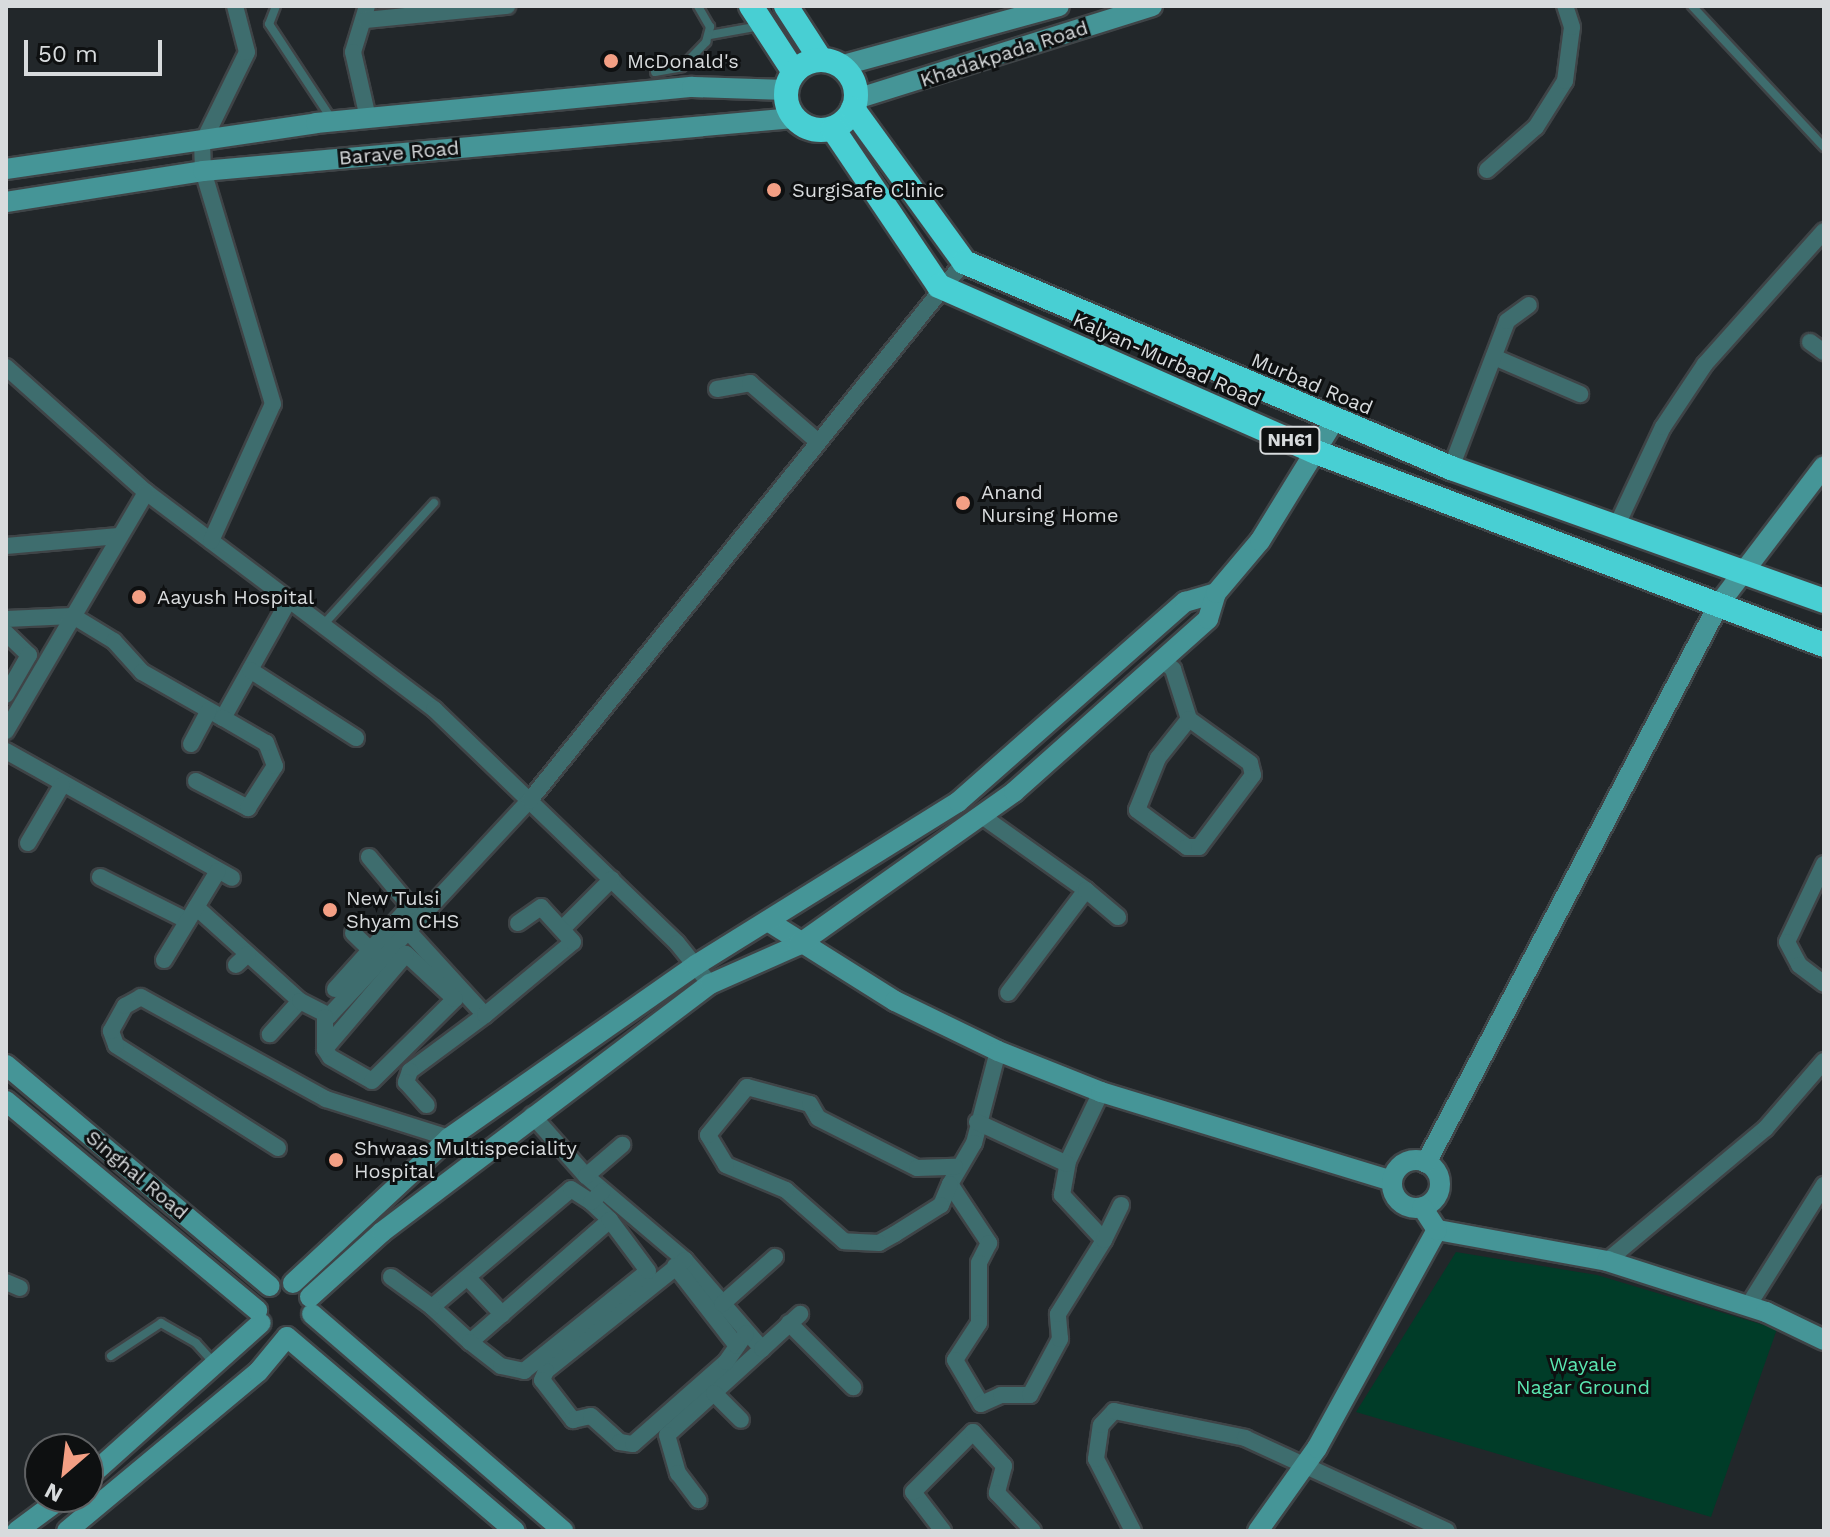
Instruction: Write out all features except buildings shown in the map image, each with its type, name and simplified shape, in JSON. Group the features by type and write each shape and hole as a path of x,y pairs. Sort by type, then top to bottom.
{"highway":[{"path":"786,6 830,63 964,262"},
{"path":"757,15 790,81 794,118 833,129 939,286"},
{"path":"790,81 830,63"},
{"path":"833,129 855,104"},
{"name":"Murbad Road","path":"964,262 1451,468 1746,569 1824,601"},
{"name":"Kalyan-Murbad Road","path":"939,286 1316,452 1824,645"}],"street":[{"path":"211,541 273,404 203,171 202,144 247,52 235,6"},
{"path":"368,118 353,52 366,13 507,6"},
{"name":"Khadakpada Road","path":"855,104 1037,46 1122,11 1152,6"},
{"path":"1487,170 1536,127 1565,81 1572,27 1565,6"},
{"path":"830,63 1025,18 1053,8 1057,39"},
{"path":"1025,18 1037,46"},
{"name":"Barave Road","path":"6,169 202,144 368,118 692,87 790,81"},
{"name":"Barave Road","path":"6,202 203,171 794,118"},
{"path":"1617,525 1663,427 1705,364 1824,231"},
{"path":"335,989 408,931 530,800 939,286 964,262"},
{"path":"1451,468 1507,321 1529,305"},
{"path":"1494,357 1580,394"},
{"path":"6,367 146,492 434,709 612,879 696,965 710,984"},
{"path":"717,389 750,383 816,440"},
{"path":"67,1531 258,1372 311,1306 532,1115 710,984 798,945 982,816 1208,619 1216,593 1260,541 1335,419"},
{"path":"1426,1163 1719,604 1824,466"},
{"path":"6,731 146,492"},
{"path":"6,546 119,536"},
{"path":"104,1464 216,1366 259,1316 269,1286 293,1283 449,1138 696,965 771,923 958,802 1185,602 1216,593"},
{"path":"191,744 250,670 289,600"},
{"path":"6,619 73,616 114,641 142,672 266,743 275,766 248,808 196,781"},
{"path":"6,633 24,644 25,662 6,695"},
{"path":"1161,659 1173,669 1189,719 1250,763 1253,775 1199,847 1187,847 1137,810 1158,758 1189,719"},
{"path":"25,662 42,670"},
{"path":"250,670 356,738"},
{"path":"6,751 225,875 192,914 164,960"},
{"path":"28,843 62,785"},
{"path":"982,816 1086,890 1118,917"},
{"path":"325,1049 406,954 455,999 372,1081 362,1081 325,1049 325,1017 376,955 412,899 369,857"},
{"path":"1824,864 1787,942 1799,965 1824,984"},
{"path":"100,877 192,914 242,960 325,1017"},
{"path":"563,928 612,879"},
{"path":"1008,993 1086,890"},
{"path":"427,1105 406,1082 410,1071 570,948 563,928 541,907 518,923"},
{"path":"771,923 798,945 998,1051 1101,1092 1392,1181"},
{"path":"408,931 485,1015"},
{"path":"353,933 376,955"},
{"path":"278,1148 116,1045 111,1031 125,1006 141,997 326,1099 449,1138"},
{"path":"270,1034 300,1001"},
{"path":"955,1167 917,1168 818,1118 810,1104 747,1087 708,1135 726,1165 786,1190 844,1241 879,1243 941,1205 955,1167 974,1143 998,1051"},
{"path":"1607,1261 1765,1129 1824,1061"},
{"name":"Singhal Road","path":"6,1065 269,1286"},
{"path":"1101,1092 1067,1164 1062,1195 1104,1240"},
{"name":"Singhal Road","path":"6,1101 287,1337"},
{"path":"391,1277 432,1307 501,1366 524,1371 648,1271 610,1220 586,1176 532,1115"},
{"path":"977,1122 1067,1164"},
{"path":"586,1176 622,1145"},
{"path":"1392,1181 1404,1163 1426,1163"},
{"path":"1422,1207 1439,1190 1426,1163"},
{"path":"1392,1181 1400,1202 1422,1207 1437,1230 1607,1261 1748,1306 1824,1340"},
{"path":"950,1184 989,1243 979,1263 979,1323 955,1360 981,1404 1001,1395 1030,1395 1060,1339 1058,1314 1104,1240 1121,1205"},
{"path":"1748,1306 1824,1185"},
{"path":"432,1307 571,1189 597,1196 680,1263 722,1304 741,1339"},
{"path":"470,1342 610,1220"},
{"path":"1258,1531 1308,1463 1437,1230"},
{"path":"722,1304 775,1257"},
{"path":"680,1263 542,1380 573,1420 591,1416 620,1442 633,1444 741,1339"},
{"path":"680,1263 741,1339 762,1349"},
{"path":"468,1278 502,1314"},
{"path":"293,1283 311,1306 557,1529"},
{"path":"698,1500 665,1441 795,1318 853,1387"},
{"path":"287,1337 515,1531"},
{"path":"714,1393 741,1420"},
{"path":"1133,1531 1096,1459 1101,1425 1114,1411 1245,1438 1308,1463 1447,1531"},
{"path":"943,1531 913,1492 973,1432 1004,1466 997,1493 1033,1531"},
{"path":"17,1531 41,1513"}],"lane":[{"path":"276,6 269,24 334,122"},
{"path":"698,6 710,35"},
{"path":"1692,6 1824,147"},
{"path":"655,72 695,59 710,35 757,15"},
{"path":"322,625 434,503"},
{"path":"111,1356 161,1323 196,1343 216,1366"}],"green space":[{"name":"Wayale Nagar Ground","path":"1456,1252 1597,1275 1777,1329 1711,1517 1356,1412"}],"place":[{"name":"McDonald's","path":"611,61"},
{"name":"SurgiSafe Clinic","path":"774,190"},
{"name":"Anand Nursing Home","path":"963,503"},
{"name":"Aayush Hospital","path":"139,597"},
{"name":"New Tulsi Shyam CHS","path":"330,910"},
{"name":"Shwaas Multispeciality Hospital","path":"336,1160"}]}
